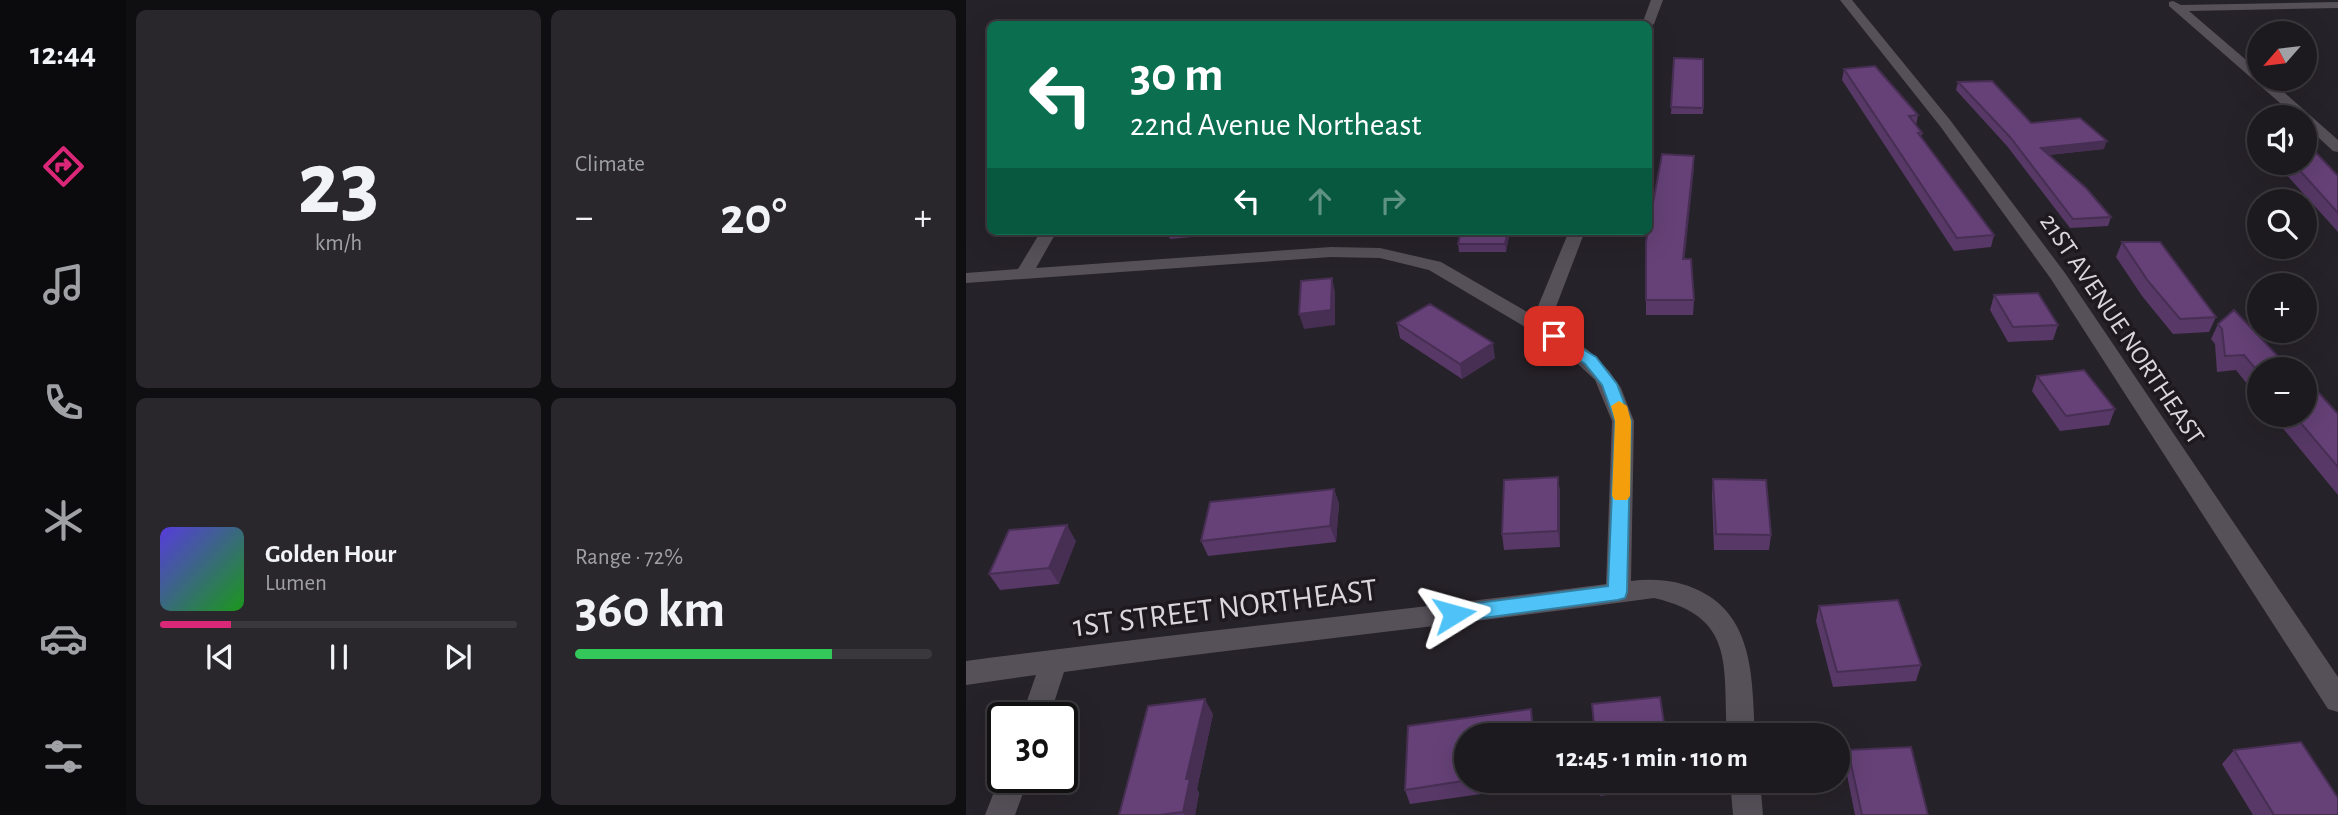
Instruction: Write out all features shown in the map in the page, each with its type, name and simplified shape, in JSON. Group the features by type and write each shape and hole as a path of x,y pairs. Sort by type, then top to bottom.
{"street":[{"path":"1649,21 1657,0"},
{"name":"21ST AVENUE NORTHEAST","path":"1846,0 1945,123 2059,277 2338,700"},
{"path":"2174,4 2337,2"},
{"path":"2174,4 2247,67"},
{"path":"2274,91 2290,105"},
{"path":"2317,129 2338,148"},
{"path":"1024,273 1047,235"},
{"path":"1539,327 1575,235"},
{"path":"966,278 1331,252 1380,253 1435,266 1591,361 1610,384 1623,421 1618,592"},
{"name":"1ST STREET NORTHEAST","path":"966,673 1223,639 1427,618 1654,588 1676,591 1704,603 1727,626 1733,641 1740,723"},
{"path":"1040,702 1054,662"},
{"path":"1000,815 1008,793"},
{"path":"1746,793 1748,815"}],"building":[{"path":"1674,58 1703,59 1703,108 1671,107"},
{"path":"1875,66 1918,115 1909,116 1922,133 1918,133 1994,235 1957,238 1844,69"},
{"path":"1992,81 2031,123 2080,118 2107,141 2041,148 2086,188 2111,217 2073,219 2010,137 1958,82"},
{"path":"1662,154 1694,156 1683,259 1691,259 1694,300 1646,300 1646,242 1647,235 1652,235 1652,209"},
{"path":"2317,154 2338,176 2338,213 2304,175 2317,175"},
{"path":"1460,235 1507,235 1505,244 1458,244"},
{"path":"2122,242 2160,242 2216,317 2180,319 2148,281"},
{"path":"1332,278 1331,310 1299,314 1301,281"},
{"path":"2038,293 2058,325 2013,327 1994,295"},
{"path":"1430,304 1493,343 1460,364 1397,323"},
{"path":"2234,310 2247,324 2247,343 2265,343 2279,357 2247,359 2244,355 2225,356 2222,329 2218,324"},
{"path":"2084,370 2115,409 2066,416 2037,376"},
{"path":"2317,393 2338,414 2338,467 2304,427 2317,427"},
{"path":"1558,477 1558,531 1502,534 1504,480"},
{"path":"1713,479 1766,480 1771,535 1716,534"},
{"path":"1334,489 1330,526 1201,541 1210,502"},
{"path":"1067,525 1049,568 989,574 1009,530"},
{"path":"1898,600 1921,665 1837,672 1819,606"},
{"path":"1660,697 1664,723 1594,723 1592,704"},
{"path":"1205,699 1186,779 1190,779 1183,812 1119,815 1148,706"},
{"path":"1531,709 1532,723 1454,723 1454,782 1405,790 1408,726"},
{"path":"2301,742 2338,798 2338,815 2274,815 2234,750"},
{"path":"1911,747 1928,815 1862,815 1850,750"}],"slow traffic":[{"path":"1619,406 1623,421 1621,496"}],"route":[{"path":"1454,614 1618,592 1623,421 1610,384 1591,361 1554,336"}]}
